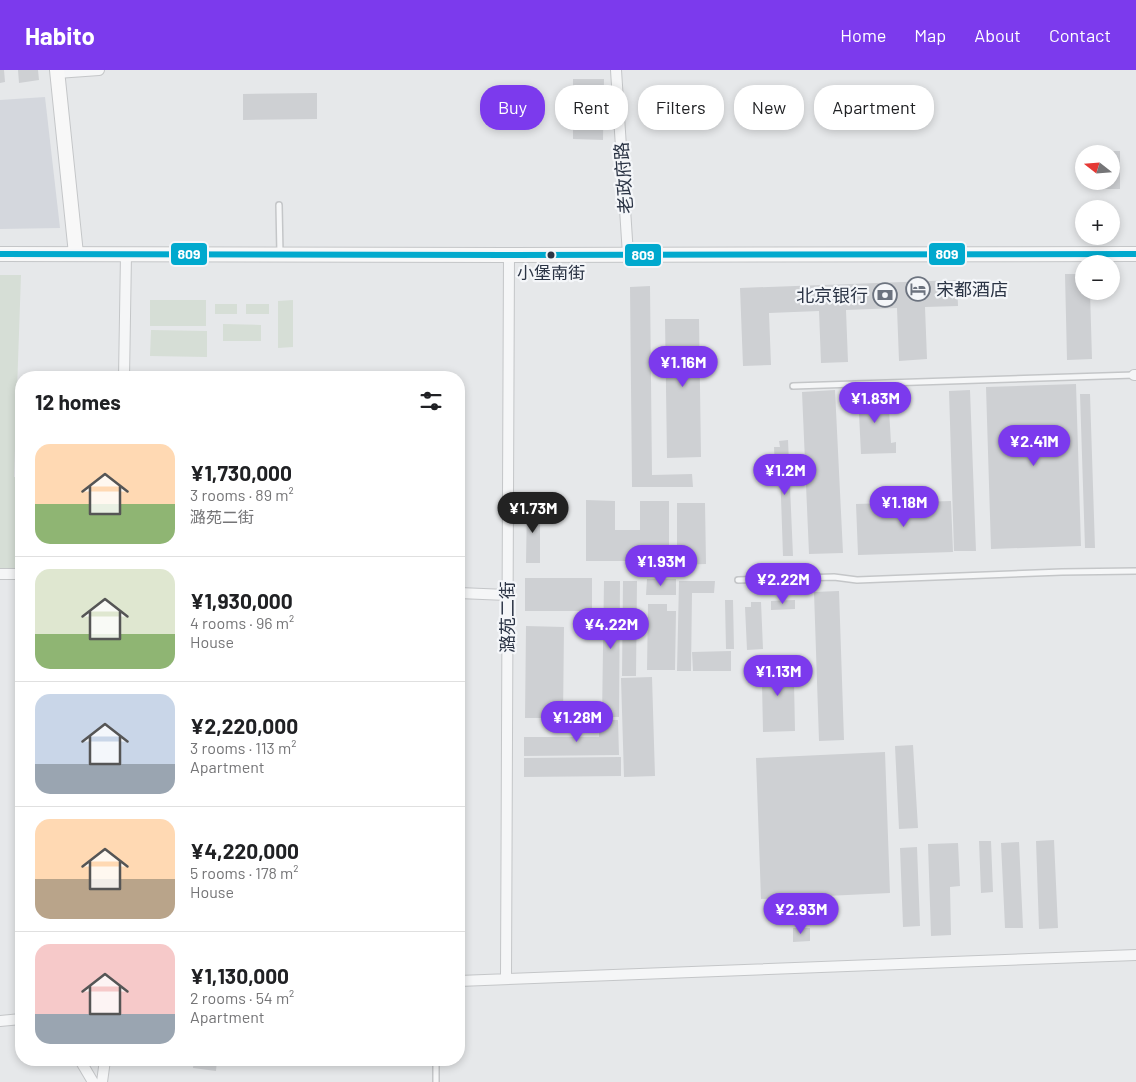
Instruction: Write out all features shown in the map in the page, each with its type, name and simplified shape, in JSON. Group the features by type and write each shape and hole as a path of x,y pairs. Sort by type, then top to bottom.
{"street":[{"path":"76,254 57,72 99,70"},
{"name":"老政府路","path":"616,70 628,255"},
{"path":"0,254 1136,254"},
{"path":"124,371 126,254"},
{"name":"潞苑二街","path":"506,978 509,255"},
{"path":"0,574 15,574"},
{"path":"465,593 507,595"},
{"path":"465,981 1136,955"},
{"path":"0,1021 15,1020"},
{"path":"84,1066 93,1082"},
{"path":"102,1082 104,1066"}],"lane":[{"path":"279,206 280,255"},
{"path":"793,386 1135,375"},
{"path":"738,580 834,577 858,580 1136,571"},
{"path":"436,1066 436,1082"}],"shaded area":[{"path":"45,97 60,228 0,229 0,100"},
{"path":"0,275 21,275 18,371 15,371 15,569 0,568"},
{"path":"150,300 206,300 206,326 150,326"},
{"path":"293,300 293,347 278,348 278,301"},
{"path":"215,304 237,304 237,314 215,314"},
{"path":"246,304 269,304 269,314 246,314"},
{"path":"223,324 261,325 261,341 223,341"},
{"path":"151,330 207,331 207,357 150,356"}],"building":[{"path":"0,70 4,70 5,82 0,83"},
{"path":"18,70 38,70 39,80 19,83"},
{"path":"573,79 604,79 604,85 573,85"},
{"path":"317,93 317,119 243,120 243,94"},
{"path":"573,130 603,130 603,140 573,139"},
{"path":"1065,274 1075,274 1075,300 1090,300 1092,359 1067,360"},
{"path":"957,280 958,306 925,307 927,359 899,361 897,308 846,310 848,362 821,363 819,311 769,313 771,365 743,366 740,288"},
{"path":"650,286 652,475 692,474 693,487 632,487 630,287"},
{"path":"665,319 699,319 701,457 667,458"},
{"path":"1076,384 1081,546 991,549 986,387"},
{"path":"835,390 843,553 809,554 802,392"},
{"path":"970,390 976,551 954,551 949,391"},
{"path":"888,392 891,443 896,442 896,453 861,454 858,394"},
{"path":"1080,394 1090,394 1095,548 1085,548"},
{"path":"788,440 793,556 783,556 780,468 775,468 774,447 780,447 779,441"},
{"path":"586,500 615,501 615,530 640,530 640,501 669,501 669,561 586,561"},
{"path":"951,501 953,552 858,555 856,504"},
{"path":"677,503 705,503 706,564 677,565"},
{"path":"527,504 540,504 540,563 526,563"},
{"path":"525,578 592,578 592,611 525,611"},
{"path":"647,579 676,579 676,595 646,595"},
{"path":"604,581 620,581 619,717 602,717"},
{"path":"623,581 637,581 636,676 622,676"},
{"path":"679,581 715,581 714,593 692,593 691,671 677,671"},
{"path":"839,591 844,740 819,741 814,592"},
{"path":"725,600 733,600 734,649 726,649"},
{"path":"795,600 795,609 771,610 771,601"},
{"path":"751,602 761,602 763,649 747,650 745,607 751,607"},
{"path":"648,604 667,604 667,611 676,611 675,670 647,670"},
{"path":"526,626 564,627 563,718 525,718"},
{"path":"731,651 731,671 693,671 692,652"},
{"path":"797,666 798,682 794,682 795,731 763,732 762,683 754,683 754,667"},
{"path":"652,677 655,776 624,777 621,678"},
{"path":"599,720 618,720 619,755 524,756 524,737 599,737"},
{"path":"913,745 918,828 899,829 895,746"},
{"path":"885,752 890,893 761,899 756,758"},
{"path":"621,757 621,776 524,777 524,758"},
{"path":"1054,840 1058,928 1039,929 1036,841"},
{"path":"979,841 991,841 993,892 981,893"},
{"path":"1019,842 1023,928 1005,928 1001,843"},
{"path":"958,843 960,886 950,887 951,935 931,936 928,844"},
{"path":"917,847 920,926 903,927 900,848"},
{"path":"793,928 810,928 810,941 793,942"},
{"path":"193,1066 216,1066 216,1071 193,1068"}],"transit line":[{"name":"809","path":"0,254 1136,254"}],"place":[{"name":"小堡南街","path":"551,255"},
{"name":"宋都酒店","path":"918,289"},
{"name":"北京银行","path":"885,295"}]}
